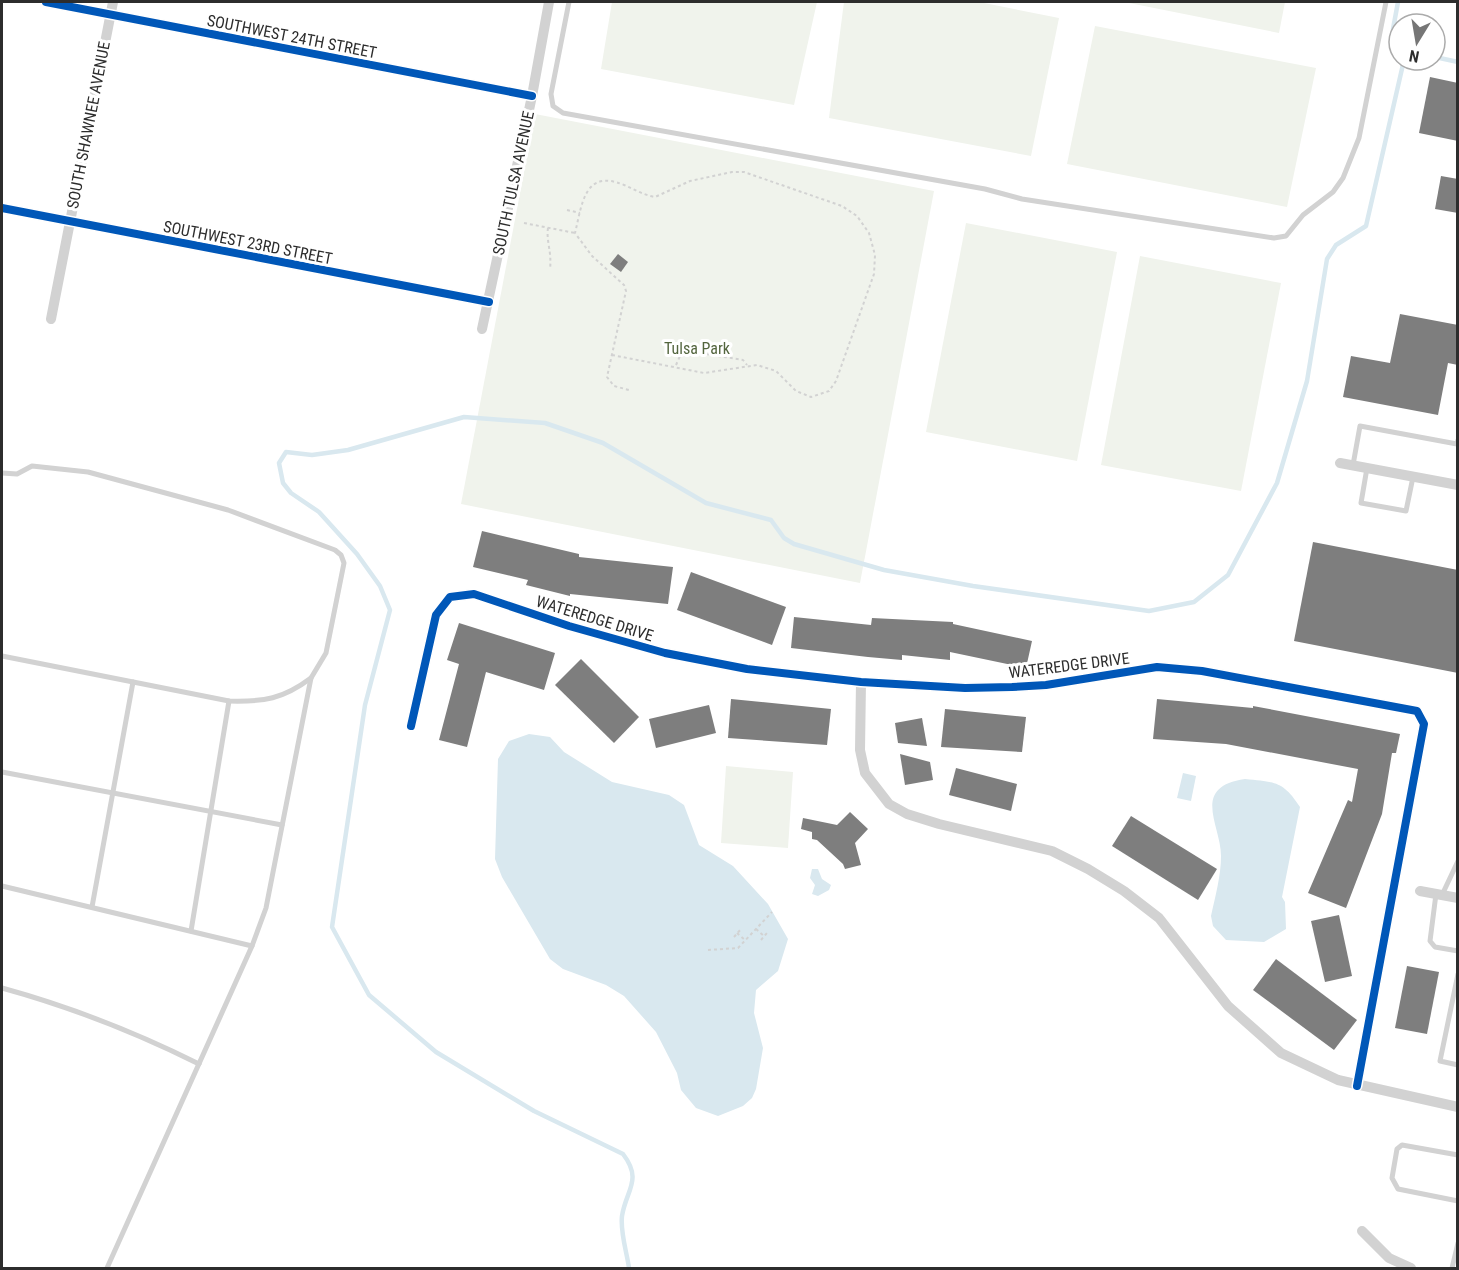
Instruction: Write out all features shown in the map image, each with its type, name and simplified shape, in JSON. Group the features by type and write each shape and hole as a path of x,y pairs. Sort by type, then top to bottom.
{"street":[{"name":"SOUTHWEST 24TH STREET","path":"46,2 532,96"},
{"name":"SOUTH SHAWNEE AVENUE","path":"51,319 68,222 113,2"},
{"name":"SOUTH TULSA AVENUE","path":"482,329 532,96 549,2"},
{"name":"SOUTHWEST 23RD STREET","path":"2,208 489,302"},
{"path":"1340,463 1458,485"},
{"name":"WATEREDGE DRIVE","path":"411,726 436,615 450,597 474,594 569,626 665,653 747,669 861,682 965,688 1034,686 1157,667 1202,671 1417,711 1424,724 1358,1086"},
{"path":"861,682 860,750 865,773 889,804 907,814 939,824 1052,851 1088,869 1124,891 1159,918 1222,999 1281,1053 1309,1068 1358,1086 1458,1107"},
{"path":"1420,891 1458,898"},
{"path":"1362,1231 1389,1258 1411,1269"}],"lane":[{"path":"569,2 551,94 553,106 563,113 985,189 1022,198 1274,238 1286,236 1303,215 1333,192 1343,178 1359,138 1386,2"},
{"path":"1353,465 1360,426 1457,444 1458,440"},
{"path":"2,473 17,474 32,466 87,472 228,510 336,550 344,563 335,617 326,652 311,678 266,908 252,946 107,1269"},
{"path":"1367,468 1361,503 1406,511 1413,477"},
{"path":"2,656 229,701 256,702 290,694 311,678"},
{"path":"92,907 133,682"},
{"path":"191,931 229,701"},
{"path":"2,772 282,825"},
{"path":"1458,861 1439,894 1430,941 1435,947 1458,951"},
{"path":"2,886 252,946"},
{"path":"1458,974 1440,1061 1458,1065"},
{"path":"2,988 60,1004 134,1032 199,1064"},
{"path":"1458,1155 1402,1145 1397,1149 1392,1178 1398,1189 1458,1201"},
{"path":"1452,1269 1458,1243"}],"path":[{"path":"575,233 584,196 597,183 612,182 654,197 690,181 732,172 752,174 842,206 857,216 873,245 874,274 837,381 822,395 805,396 771,368 747,365 721,372 704,373 612,355"},
{"path":"567,210 580,213"},
{"path":"524,223 575,233 592,256 619,280 626,291 608,380 614,386 628,390"},
{"path":"548,228 546,236 552,251 550,269"},
{"path":"675,366 680,356 696,353 743,360 747,365"},
{"path":"708,950 738,948 771,912"},
{"path":"734,937 741,929"},
{"path":"756,929 764,936"},
{"path":"737,933 746,940"},
{"path":"761,940 767,933"}],"green space":[{"path":"612,2 817,2 794,105 601,69"},
{"path":"844,2 979,2 1059,18 1031,156 829,118"},
{"path":"1124,2 1285,2 1279,33"},
{"path":"1095,26 1316,68 1287,207 1067,164"},
{"name":"Tulsa Park","path":"535,114 934,191 860,583 461,504"},
{"path":"966,223 1117,252 1077,461 926,432"},
{"path":"1140,256 1281,283 1241,491 1101,465"},
{"path":"726,766 793,772 788,848 721,843"}],"shaded area":[{"path":"529,734 550,737 564,752 612,782 669,795 684,805 699,845 733,866 768,904 788,939 778,971 756,990 754,1013 763,1048 756,1089 752,1098 743,1106 718,1116 696,1108 681,1090 677,1073 656,1032 624,996 606,985 563,969 550,959 502,877 495,859 498,759 509,741"},
{"path":"1183,773 1196,776 1191,801 1177,798"},
{"path":"1245,779 1277,784 1294,798 1300,807 1282,897 1285,902 1286,929 1264,942 1226,940 1213,926 1211,916 1219,879 1221,856 1212,809 1213,799 1218,790 1228,783"},
{"path":"812,869 818,869 822,879 831,885 829,890 818,896 812,894 815,885 810,878"}],"building":[{"path":"1430,77 1458,83 1458,141 1419,133"},
{"path":"1441,176 1458,179 1458,213 1435,209"},
{"path":"618,254 628,262 621,272 610,264"},
{"path":"1400,314 1458,325 1458,365 1448,363 1438,415 1343,397 1351,356 1390,363"},
{"path":"482,531 579,554 579,557 673,567 668,604 570,594 570,596 526,585 528,580 473,567"},
{"path":"1313,542 1458,570 1458,673 1294,641"},
{"path":"691,572 786,607 772,645 677,610"},
{"path":"794,617 871,625 872,618 953,622 953,624 1032,641 1026,668 950,652 950,660 902,655 902,660 868,657 791,648"},
{"path":"459,623 555,653 544,690 486,672 467,747 439,740 459,664 447,660"},
{"path":"581,659 639,717 614,743 555,685"},
{"path":"731,699 831,709 827,745 728,738"},
{"path":"1157,699 1253,708 1253,706 1400,734 1396,753 1392,753 1382,814 1346,908 1308,893 1348,800 1352,802 1358,769 1226,744 1153,739"},
{"path":"709,705 716,733 656,748 649,719"},
{"path":"945,709 1026,717 1022,752 941,747"},
{"path":"922,718 927,746 898,743 895,723"},
{"path":"900,754 930,762 933,780 905,785"},
{"path":"956,768 1017,784 1011,811 949,795"},
{"path":"850,812 868,829 855,843 861,865 845,869 843,864 817,840 812,839 812,832 801,829 803,818 837,825"},
{"path":"1131,816 1217,869 1198,900 1112,846"},
{"path":"1339,915 1352,976 1325,982 1311,921"},
{"path":"1276,959 1357,1020 1334,1050 1253,990"},
{"path":"1407,966 1439,972 1427,1034 1395,1028"}],"waterway":[{"path":"1396,12 1398,2"},
{"path":"1447,60 1458,62"},
{"path":"629,1268 622,1216 633,1178 629,1163 623,1154 534,1111 436,1052 369,995 332,927 365,705 390,610 380,586 357,554 319,512 291,493 283,483 279,463 286,452 312,455 348,450 464,417 545,423 603,443 706,503 771,520 784,538 794,544 884,570 973,586 1149,611 1194,602 1228,575 1277,483 1307,381 1327,259 1336,245 1366,226 1401,72"}],"cycle path":[{"path":"46,2 532,96"},
{"path":"2,208 489,302"},
{"path":"411,726 436,615 450,597 474,594 569,626 665,653 747,669 861,682 965,688 1046,685 1157,667 1202,671 1417,711 1424,724 1357,1086"}]}
